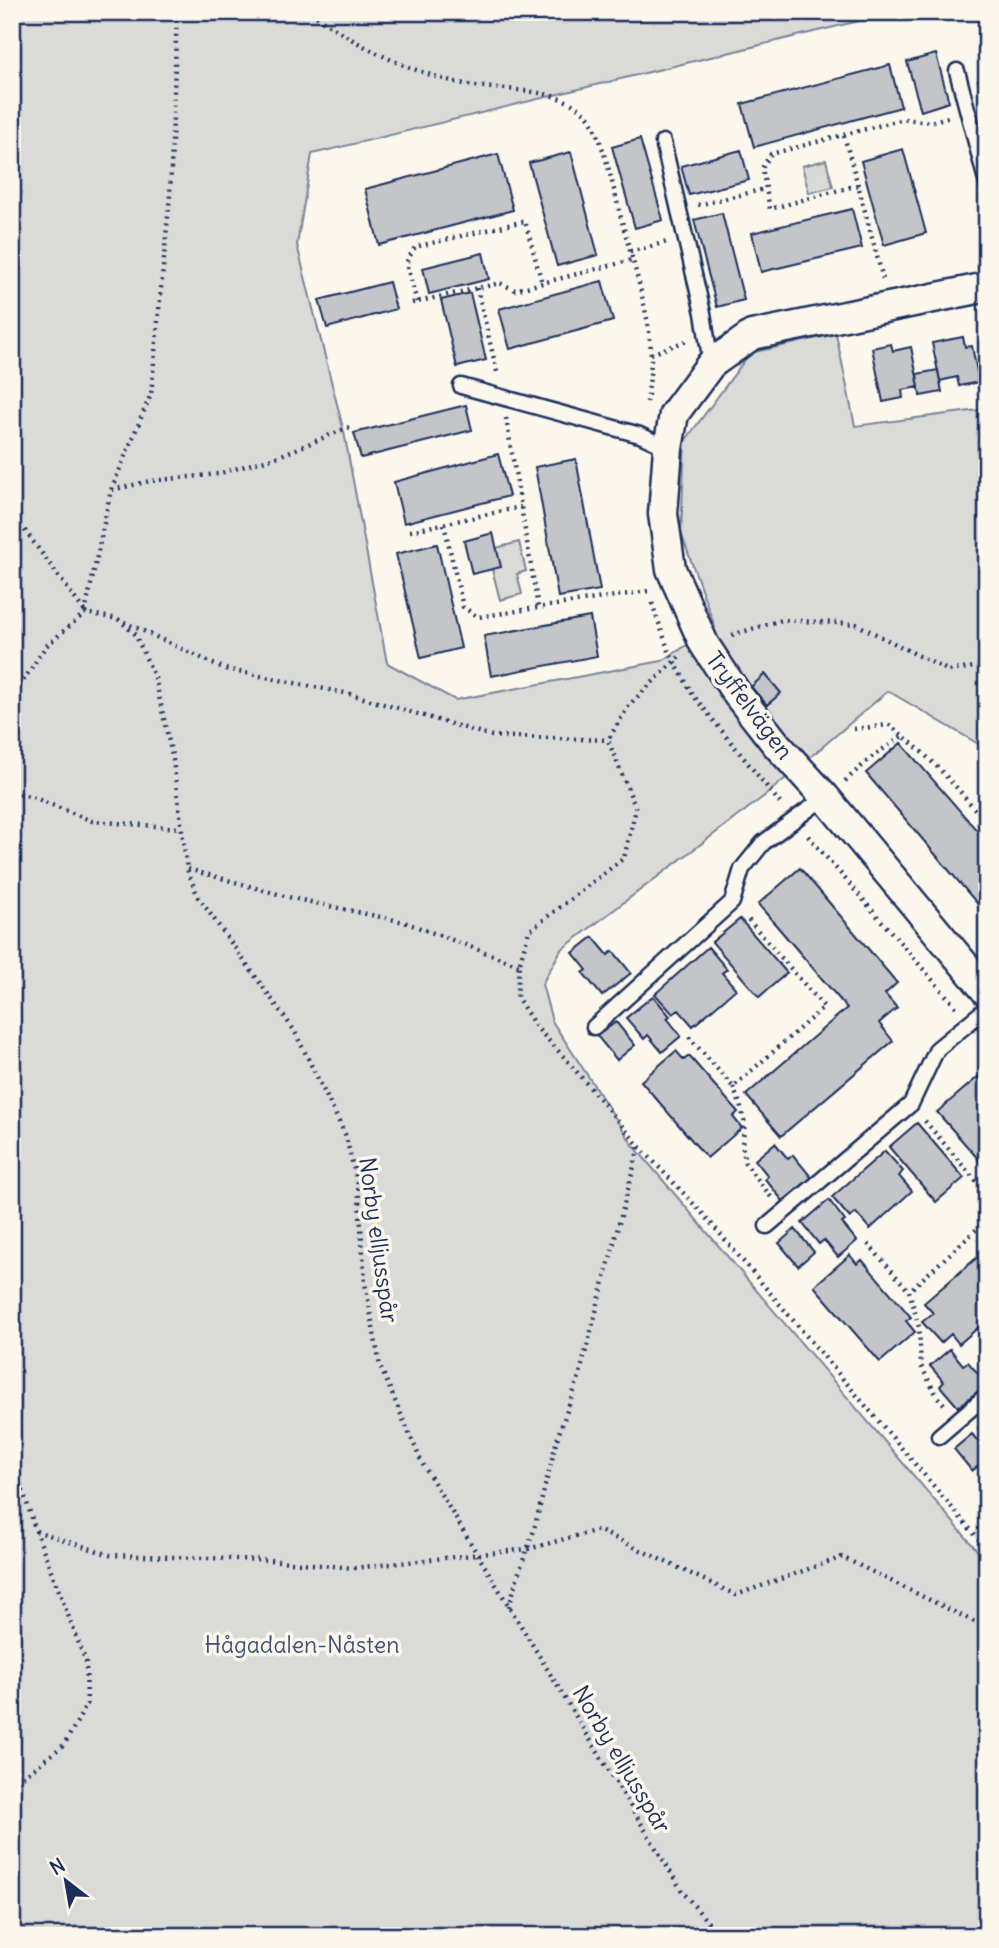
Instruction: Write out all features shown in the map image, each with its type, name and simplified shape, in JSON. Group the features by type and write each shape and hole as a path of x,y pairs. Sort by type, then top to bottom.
{"street":[{"name":"Tryffelvägen","path":"987,287 752,335 712,364 674,414 668,448 663,514 671,569 704,644 737,694 781,740 987,992"}],"lane":[{"path":"957,71 987,184"},
{"path":"663,142 704,313 712,364"},
{"path":"461,386 640,435 668,448"},
{"path":"594,1027 732,902 742,869 763,843 825,796"},
{"path":"767,1226 911,1104 937,1049 987,1008"},
{"path":"939,1436 987,1395"}],"path":[{"path":"12,698 46,646 85,613 111,490 151,394 170,195 177,12"},
{"path":"858,185 770,209 762,167 771,154 904,120 930,122 953,116 970,117"},
{"path":"844,136 883,280"},
{"path":"678,209 765,189"},
{"path":"542,284 525,221 415,247 406,263 415,302 500,283 514,290 542,284 632,260"},
{"path":"630,252 685,238"},
{"path":"477,288 503,398 538,607"},
{"path":"111,490 150,481 218,474 279,456 352,426"},
{"path":"410,531 521,507"},
{"path":"443,524 463,607 478,617 648,591"},
{"path":"12,527 23,528 85,613 118,619 225,669 350,694 492,736 608,740"},
{"name":"Norby elljusspår","path":"118,619 135,634 155,678 173,760 187,869 198,897 294,1030 345,1134 358,1185 365,1283 380,1366 422,1463 682,1891 719,1936"},
{"path":"608,740 629,705 674,660 704,644 782,620 856,624 949,671 987,665"},
{"path":"853,729 889,725 904,735 987,825"},
{"path":"825,796 873,756 904,735"},
{"path":"608,740 636,809 624,858 529,931 519,965 517,997 536,1027 639,1146 713,1226 987,1549"},
{"path":"12,793 30,796 92,821 180,828"},
{"path":"187,869 292,898 404,922 519,965"},
{"path":"732,902 824,1007 733,1087"},
{"path":"689,1037 733,1087 745,1124 742,1143 745,1163 783,1212"},
{"path":"911,1104 987,1194"},
{"path":"509,1607 547,1485 558,1436 579,1377 639,1146"},
{"path":"909,1291 987,1220"},
{"path":"868,1244 909,1291 919,1327 921,1366 937,1396 958,1420"},
{"path":"12,1457 36,1531 86,1662 87,1704 64,1745 12,1785"},
{"path":"36,1531 110,1555 269,1560 353,1569 528,1549 598,1531 736,1595 842,1557 987,1628"}],"green space":[{"name":"Hågadalen-Nåsten","path":"12,12 896,12 312,154 297,245 344,432 387,663 455,700 662,661 715,627 681,533 685,441 750,353 836,334 855,426 987,409 987,749 888,691 767,794 561,950 542,984 552,1021 633,1145 987,1562 987,1936 12,1936"},
{"path":"826,160 833,187 809,193 802,166"},
{"path":"519,542 526,571 517,574 522,594 500,600 492,569 496,548"}],"building":[{"path":"936,54 949,102 921,111 907,62"},
{"path":"890,65 901,107 754,147 742,104"},
{"path":"987,78 987,106 986,107 978,80"},
{"path":"640,139 663,220 635,228 612,147"},
{"path":"903,149 926,233 884,245 861,161"},
{"path":"741,150 749,180 689,195 681,166"},
{"path":"571,152 598,255 557,266 529,163"},
{"path":"498,154 513,210 379,245 365,189"},
{"path":"852,209 862,248 761,272 752,233"},
{"path":"722,213 744,300 717,307 694,220"},
{"path":"483,253 489,279 429,294 423,268"},
{"path":"602,281 613,321 510,349 499,309"},
{"path":"389,282 396,309 327,328 319,300"},
{"path":"470,293 486,360 457,367 441,300"},
{"path":"963,337 965,347 972,346 979,382 959,386 957,377 940,381 932,343"},
{"path":"891,344 893,351 911,347 919,387 902,390 903,398 883,402 872,348"},
{"path":"938,370 942,392 920,396 917,374"},
{"path":"466,405 472,430 361,458 354,433"},
{"path":"498,454 509,496 404,523 394,482"},
{"path":"576,459 600,590 558,597 535,467"},
{"path":"493,533 501,567 472,574 464,541"},
{"path":"437,544 461,648 421,658 396,554"},
{"path":"590,617 597,656 491,676 484,636"},
{"path":"765,674 781,693 767,705 751,687"},
{"path":"901,743 987,842 987,915 866,773"},
{"path":"800,868 897,983 885,994 897,1008 879,1023 893,1041 781,1136 746,1095 847,1008 758,904"},
{"path":"740,919 787,973 759,997 712,942"},
{"path":"593,937 608,955 613,951 631,973 602,996 583,973 587,970 573,953"},
{"path":"708,947 727,969 722,973 736,989 693,1026 679,1010 673,1014 655,994"},
{"path":"653,996 670,1016 667,1018 681,1036 662,1052 648,1035 644,1039 626,1018"},
{"path":"616,1022 635,1045 617,1060 597,1036"},
{"path":"676,1051 684,1060 689,1056 738,1112 733,1117 742,1128 707,1158 641,1081"},
{"path":"978,1077 987,1087 987,1169 937,1112"},
{"path":"917,1123 964,1178 936,1202 889,1147"},
{"path":"775,1143 788,1159 793,1155 812,1178 783,1201 765,1179 768,1176 755,1160"},
{"path":"885,1151 903,1171 899,1176 912,1191 870,1229 856,1213 850,1218 832,1197"},
{"path":"829,1200 845,1221 842,1223 857,1241 838,1257 824,1240 819,1244 802,1223"},
{"path":"795,1229 814,1252 798,1266 779,1243"},
{"path":"987,1249 987,1320 959,1344 951,1334 941,1343 922,1322 933,1313 924,1303"},
{"path":"850,1255 857,1264 862,1260 911,1317 906,1321 915,1332 880,1362 814,1286"},
{"path":"950,1349 963,1365 968,1362 987,1384 958,1407 940,1386 944,1382 930,1366"},
{"path":"987,1420 987,1439 978,1428"},
{"path":"972,1434 987,1452 987,1459 972,1471 954,1449"}]}
